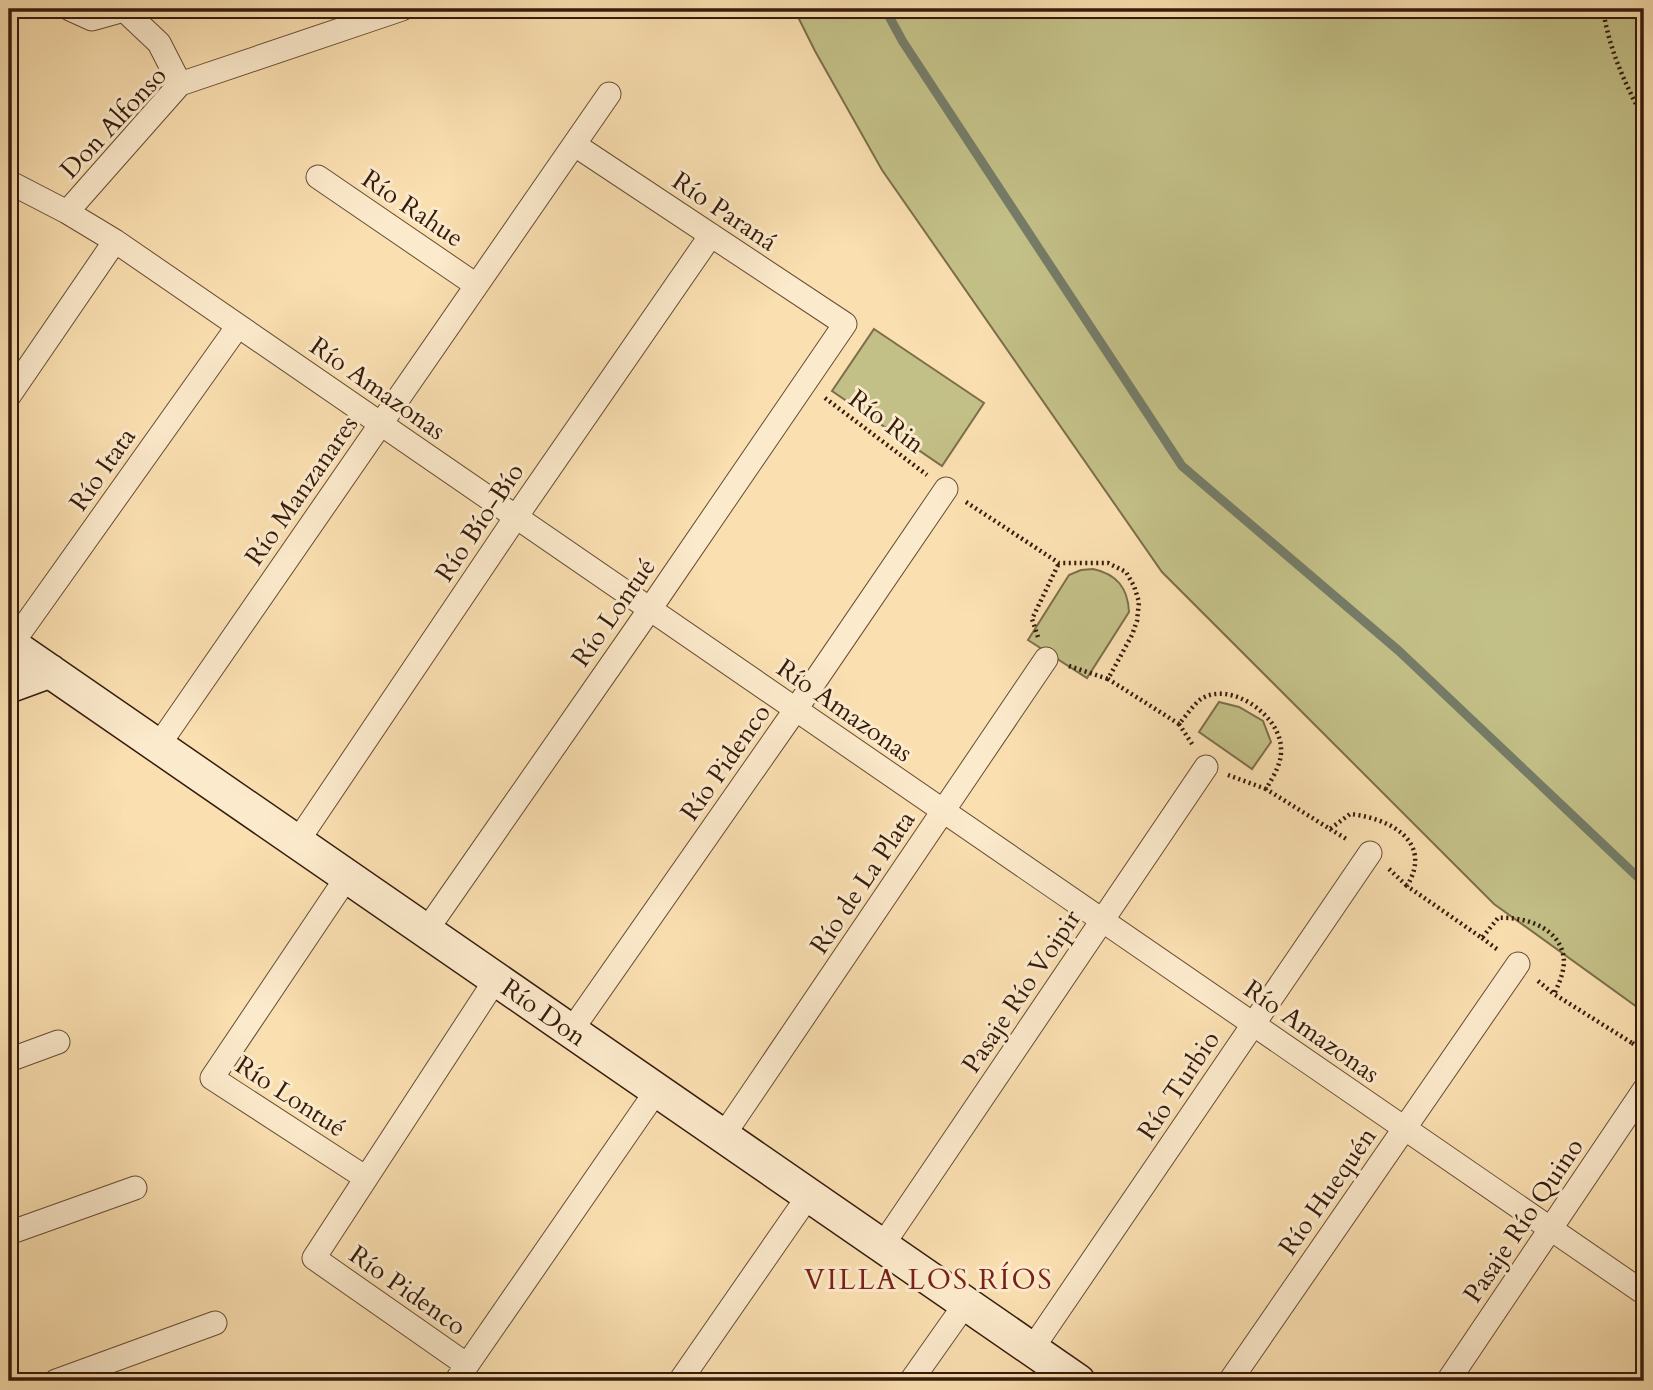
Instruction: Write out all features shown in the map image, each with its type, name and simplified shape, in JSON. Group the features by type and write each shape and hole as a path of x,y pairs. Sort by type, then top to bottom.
{"street":[{"path":"70,9 92,19 123,9 159,43 180,85"},
{"name":"Don Alfonso","path":"67,212 180,85 357,15 402,9"},
{"name":"Río Manzanares","path":"158,746 609,94"},
{"name":"Río Paraná","path":"575,145 845,324"},
{"name":"Río Rahue","path":"318,177 476,285"},
{"name":"Río Amazonas","path":"9,182 67,212 115,242 1644,1293"},
{"name":"Río Bío-Bío","path":"297,842 516,517 711,235"},
{"path":"9,396 115,242"},
{"name":"Río Lontué","path":"426,931 845,324"},
{"name":"Río Itata","path":"10,644 238,326"},
{"name":"Río Pidenco","path":"570,1031 796,709 946,489"},
{"name":"Río Don","path":"10,644 1078,1381"},
{"name":"Río de La Plata","path":"723,1136 1046,659"},
{"path":"9,686 50,671"},
{"name":"Pasaje Río Voipir","path":"883,1246 1206,767"},
{"name":"Río Turbio","path":"1032,1349 1370,853"},
{"name":"Río Lontué","path":"347,877 212,1078 366,1178"},
{"name":"Río Huequén","path":"1230,1381 1518,964"},
{"name":"Río Pidenco","path":"461,1373 314,1258 496,979"},
{"path":"9,1060 58,1042"},
{"path":"461,1373 657,1090"},
{"name":"Pasaje Río Quino","path":"1448,1381 1644,1090"},
{"path":"9,1233 135,1188"},
{"path":"680,1381 809,1195"},
{"path":"911,1381 966,1303"},
{"path":"56,1381 215,1323"}],"path":[{"path":"1603,9 1616,64 1644,120"},
{"name":"Río Rin","path":"805,383 946,489 1059,563"},
{"path":"1108,678 1137,621 1139,602 1134,586 1126,572 1108,563 1059,563 1032,619 1046,659 1108,678 1180,724 1200,700 1215,693 1246,701 1270,718 1282,747 1277,769 1266,789 1330,829 1350,814 1392,825 1415,851 1417,868 1407,886 1482,938 1498,918 1516,917 1530,920 1544,928 1556,940 1563,954 1562,978 1554,994 1644,1051"},
{"path":"1632,1043 1644,1042"}],"shaded area":[{"path":"794,9 1644,9 1644,1012 1494,904 1162,572 882,170"},
{"path":"874,329 984,403 942,466 832,391"},
{"path":"1093,569 1109,574 1120,583 1129,612 1087,678 1028,640 1069,575"},
{"path":"1219,702 1239,707 1263,721 1271,742 1252,769 1199,732"}],"waterway":[{"path":"885,9 903,42 1182,466 1399,651 1644,883"}],"district":[{"name":"VILLA LOS RÍOS","path":"929,1279"}]}
